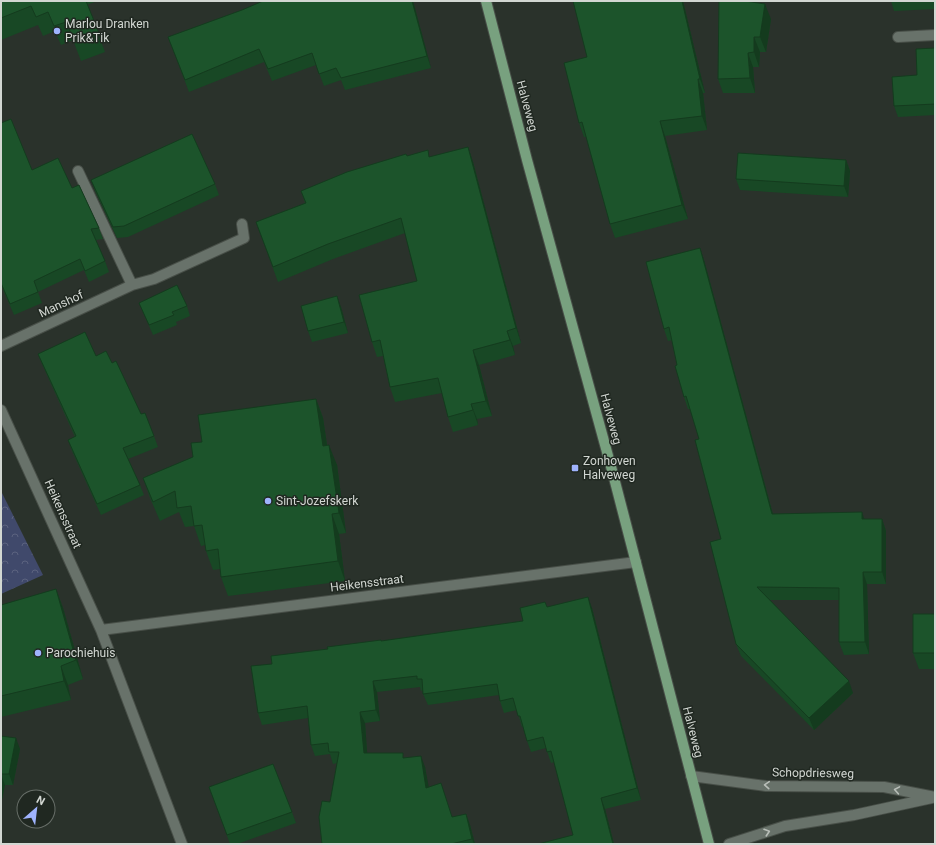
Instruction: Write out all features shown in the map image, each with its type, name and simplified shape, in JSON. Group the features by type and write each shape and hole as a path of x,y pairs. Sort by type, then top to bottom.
{"main road":[{"name":"Halveweg","path":"486,1 527,160 613,474 709,844"}],"street":[{"path":"898,37 935,35"},
{"path":"78,171 132,285"},
{"name":"Manshof","path":"1,346 132,285 154,279 244,238 242,224"},
{"name":"Heikensstraat","path":"1,410 101,630 182,844"},
{"name":"Heikensstraat","path":"101,630 636,562"},
{"name":"Schopdriesweg","path":"691,776 766,786 884,787 935,797"},
{"name":"Schopdriesweg","path":"729,844 785,826 854,815 935,797"}],"green space":[{"path":"1,491 43,575 1,594"}],"building":[{"path":"1,1 86,1 99,33 75,42 66,22 54,26 48,12 36,17 31,6 1,18"},
{"path":"263,1 412,1 427,56 341,78 336,68 319,74 312,53 268,69 259,49 185,80 168,37"},
{"path":"573,1 682,1 700,79 698,79 702,116 660,121 682,205 610,224 582,122 579,123 564,63 587,57"},
{"path":"719,1 745,1 765,4 760,37 754,37 754,52 748,53 750,78 718,79"},
{"path":"935,48 935,104 894,106 892,77 917,75 916,49"},
{"path":"11,119 32,170 58,158 72,188 79,185 99,228 91,229 105,261 85,271 80,259 34,281 38,292 10,304 1,283 1,123"},
{"path":"192,134 215,184 124,226 113,227 91,180"},
{"path":"468,147 516,328 507,331 510,340 473,350 486,401 471,404 473,410 448,417 438,378 390,387 380,340 372,342 359,295 417,281 401,218 328,244 273,267 256,222 306,203 301,191 347,172 406,154 407,156 428,150 429,157"},
{"path":"738,153 846,160 844,186 736,179"},
{"path":"700,248 772,514 862,512 862,519 882,519 882,572 863,572 865,642 839,642 839,588 757,587 849,681 809,718 736,644 710,542 721,539 695,440 699,439 675,366 677,365 669,327 664,329 646,262"},
{"path":"177,285 187,306 172,312 174,315 149,325 139,303"},
{"path":"337,296 344,322 308,331 301,306"},
{"path":"85,332 96,356 106,351 112,363 116,361 141,414 145,413 154,436 123,448 140,485 97,504 68,440 76,436 38,354"},
{"name":"Sint-Jozefskerk","path":"316,399 323,446 329,445 339,513 332,514 338,561 221,577 218,549 206,551 202,525 194,526 191,506 177,508 175,491 153,502 143,478 193,457 191,443 202,442 198,415"},
{"name":"Parochiehuis","path":"56,589 76,660 61,666 64,681 1,696 1,605"},
{"path":"588,597 637,788 601,798 613,844 538,844 573,835 551,751 547,752 543,737 527,741 513,698 500,701 497,684 423,694 422,679 417,679 417,676 373,681 376,710 360,712 364,753 403,753 403,758 421,756 426,788 441,783 452,817 466,814 472,839 451,844 322,844 319,817 322,801 330,802 339,752 329,752 328,743 311,745 307,706 258,713 251,666 272,664 271,656 328,649 327,647 523,621 520,608 545,602 547,607"},
{"path":"913,614 935,614 935,653 913,653"},
{"path":"1,736 16,738 9,774 1,774"},
{"path":"273,764 292,812 227,835 209,787"}],"place":[{"name":"Marlou Dranken Prik&Tik","path":"57,31"},
{"name":"Zonhoven Halveweg","path":"575,468"},
{"name":"Sint-Jozefskerk","path":"268,501"},
{"name":"Parochiehuis","path":"38,653"}]}
